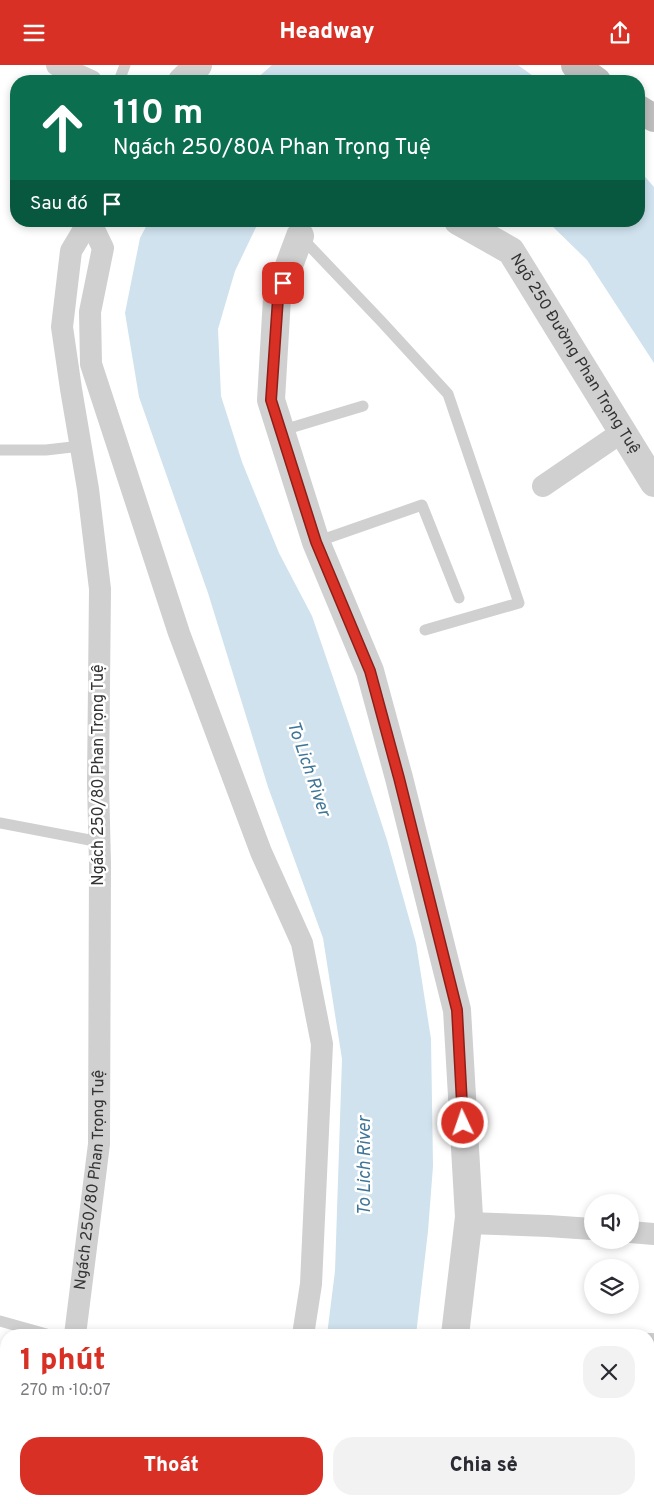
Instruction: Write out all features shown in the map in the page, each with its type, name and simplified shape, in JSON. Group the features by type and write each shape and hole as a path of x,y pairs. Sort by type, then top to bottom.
{"main road":[{"path":"575,65 589,75"}],"street":[{"path":"56,65 78,75"},
{"path":"188,75 198,65"},
{"name":"Ngách 250/80 Phan Trọng Tuệ","path":"76,1329 99,1143 100,842 98,774 100,589 88,489 62,327 71,251 86,227"},
{"path":"93,227 103,248 90,312 91,364 179,633 261,852 302,943 322,1044 311,1284 304,1329"},
{"path":"302,227 278,298 271,400 316,542 370,671 457,1010 469,1217 456,1329"},
{"name":"Ngõ 250 Đường Phan Trọng Tuệ","path":"469,227 511,251 654,483"},
{"path":"543,486 622,432"},
{"path":"468,1223 584,1228"},
{"path":"639,1233 654,1234"}],"lane":[{"path":"303,227 381,321 448,394 519,603 425,630"},
{"path":"280,431 363,406"},
{"path":"0,450 46,450 81,446"},
{"path":"316,542 422,505 459,598"},
{"path":"0,823 100,842"},
{"path":"0,1321 29,1329"}],"water":[{"path":"272,65 518,65 532,75 261,75"},
{"path":"645,177 654,187 654,363 587,260 553,227 645,227"},
{"name":"To Lich River","path":"146,227 256,227 235,271 218,329 221,396 242,462 279,553 312,616 387,840 416,943 431,1039 433,1166 417,1329 328,1329 335,1271 342,1059 323,938 268,787 208,593 139,397 125,313 140,238"}],"route":[{"path":"283,283 278,298 271,400 316,542 370,671 399,778 457,1010 463,1123"}]}
